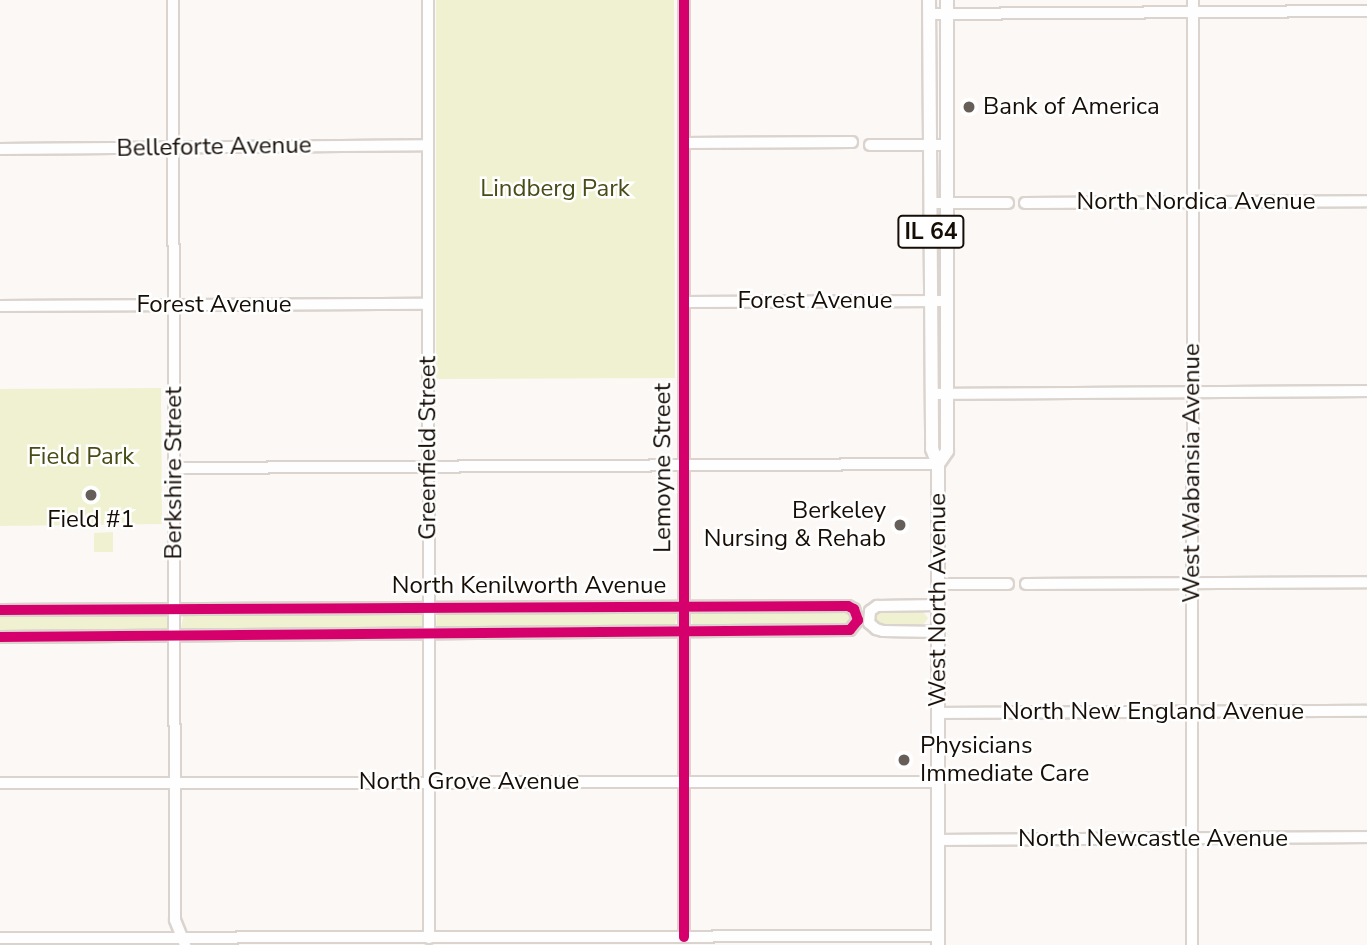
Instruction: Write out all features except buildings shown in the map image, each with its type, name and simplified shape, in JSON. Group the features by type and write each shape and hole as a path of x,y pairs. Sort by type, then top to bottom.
{"main road":[{"name":"West North Avenue","path":"929,0 932,449 938,464 938,941"},
{"name":"West North Avenue","path":"938,464 947,451 947,0"}],"street":[{"name":"Berkshire Street","path":"173,0 175,920 183,941"},
{"name":"Greenfield Street","path":"428,0 429,938"},
{"name":"Lemoyne Street","path":"684,0 684,940"},
{"path":"930,14 1193,6 1367,11"},
{"name":"West Wabansia Avenue","path":"1192,945 1193,6"},
{"path":"684,143 852,142"},
{"name":"Belleforte Avenue","path":"0,149 427,145"},
{"path":"870,145 947,145"},
{"name":"North Nordica Avenue","path":"1026,203 1367,201"},
{"path":"930,203 1008,203"},
{"name":"Forest Avenue","path":"684,302 947,301"},
{"name":"Forest Avenue","path":"0,306 427,304"},
{"path":"931,394 1367,391"},
{"path":"174,468 938,464"},
{"path":"1026,584 1367,582"},
{"path":"938,584 1007,584"},
{"path":"938,605 877,606 870,611 869,623 883,631 938,632"},
{"name":"North Kenilworth Avenue","path":"0,610 848,606 858,614 858,620 850,630 0,637"},
{"name":"North New England Avenue","path":"938,713 1367,710"},
{"name":"North Grove Avenue","path":"0,783 939,782"},
{"name":"North Newcastle Avenue","path":"939,840 1367,837"},
{"path":"0,938 183,941 429,938 459,941 938,941"}],"green space":[{"name":"Lindberg Park","path":"436,0 674,0 675,378 436,379"},
{"name":"Field Park","path":"161,388 162,524 0,526 0,389"},
{"path":"113,532 113,552 94,552 94,533"},
{"path":"880,609 921,609 928,618 921,628 881,627 874,618"},
{"path":"694,610 848,610 855,617 848,627 693,627 691,615"},
{"path":"672,611 678,616 674,627 441,630 436,625 437,616 441,612"},
{"path":"419,613 424,616 424,625 419,628 184,630 181,627 184,614"},
{"path":"168,614 167,631 0,632 0,615"}],"cycle path":[{"path":"684,0 684,937"},
{"path":"0,610 848,606 854,609 858,620 850,630 0,637"}],"place":[{"name":"Bank of America","path":"969,107"},
{"name":"Field #1","path":"91,495"},
{"name":"Berkeley Nursing & Rehab","path":"900,525"},
{"name":"Physicians Immediate Care","path":"904,760"}]}
